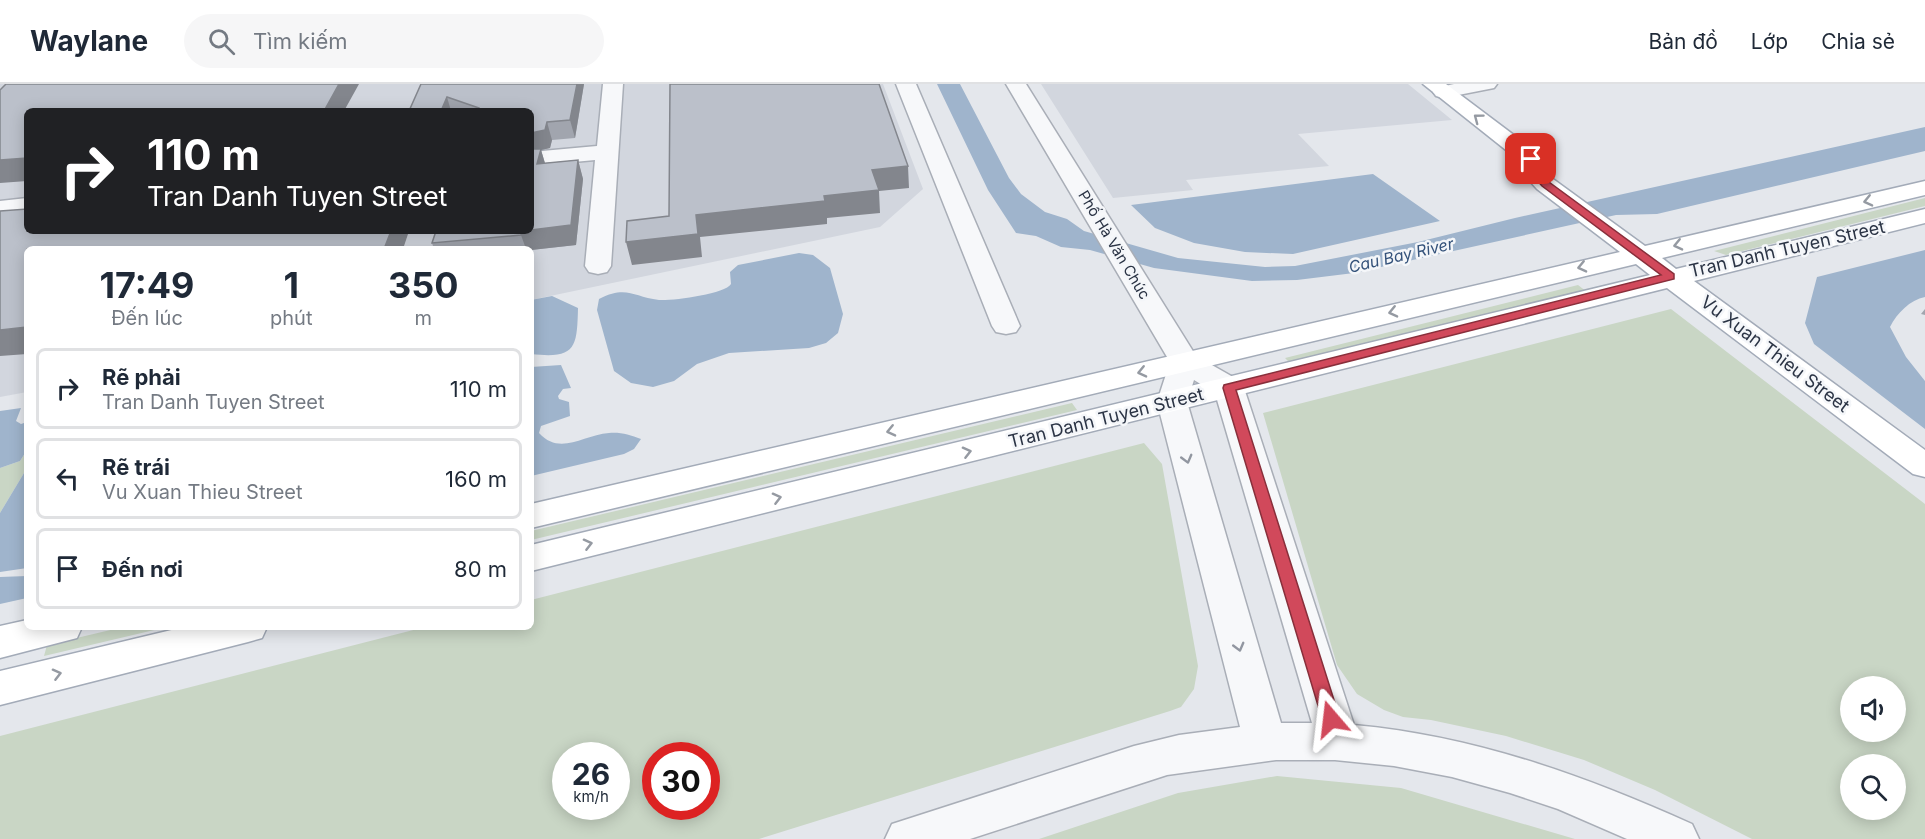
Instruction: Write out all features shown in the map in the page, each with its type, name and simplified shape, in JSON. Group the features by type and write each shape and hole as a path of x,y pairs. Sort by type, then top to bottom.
{"main road":[{"name":"Vu Xuan Thieu Street","path":"1438,88 1531,159 1539,178 1566,200 1925,466"},
{"name":"Tran Danh Tuyen Street","path":"534,515 1925,188"},
{"name":"Tran Danh Tuyen Street","path":"534,557 1925,216"},
{"path":"0,642 50,630"},
{"path":"0,687 236,630"}],"street":[{"path":"598,266 613,84"},
{"path":"906,84 1006,326"},
{"name":"Phố Hà Văn Chúc","path":"1016,84 1185,362 1229,388"},
{"path":"1438,88 1487,84"},
{"path":"534,159 607,152"},
{"path":"0,208 24,205"},
{"path":"1185,362 1172,402 1265,742"},
{"path":"1229,388 1338,741"},
{"path":"908,839 1168,756 1265,742 1338,741 1428,752 1521,775 1619,811 1676,839"}],"shaded area":[{"path":"0,84 883,84 923,189 880,227 534,299 534,246 24,246 24,393 0,397"},
{"path":"1041,84 1408,84 1452,120 1298,134 1329,166 1186,180 1193,190 1113,198"}],"green space":[{"path":"1925,198 1925,206 1726,255 1714,251"},
{"path":"1578,285 1587,292 1291,364 1285,358"},
{"path":"1671,309 1925,504 1925,839 1752,839 1655,790 1584,760 1506,736 1431,720 1403,717 1384,710 1357,694 1337,665 1263,413"},
{"path":"1072,403 1077,410 534,539 534,530"},
{"path":"1144,443 1162,464 1198,666 1194,689 1181,707 1170,711 759,839 0,839 0,736 413,630 534,630 534,599"},
{"path":"24,455 24,473 0,513 0,468 20,461"},
{"path":"110,630 154,630 44,656 47,645"},
{"path":"1277,776 1401,788 1575,839 1039,839 1178,793"}],"water":[{"name":"Cau Bay River","path":"937,84 960,84 1009,178 1021,194 1045,212 1067,219 1084,231 1178,258 1265,267 1295,266 1418,242 1515,218 1925,127 1925,151 1657,214 1616,215 1354,273 1297,280 1252,281 1154,268 1090,250 1061,247 1036,236 1016,233 988,190"},
{"path":"1373,174 1440,221 1293,254 1245,252 1194,243 1155,228 1131,205"},
{"path":"1925,250 1925,297 1904,308 1890,327 1906,357 1925,381 1925,429 1814,344 1805,323 1817,277"},
{"path":"799,253 813,255 830,268 843,314 838,333 826,343 809,348 729,353 697,364 674,381 653,387 631,383 614,371 597,310 599,299 623,292 659,300 709,294 727,288 731,284 730,272 738,265"},
{"path":"552,296 578,308 577,333 571,348 557,355 534,354 534,299"},
{"path":"561,365 571,388 563,389 558,396 559,399 569,402 570,416 541,426 539,433 547,440 564,444 599,435 618,433 641,439 634,449 624,454 534,475 534,367"},
{"path":"21,408 16,421 24,423 24,455 20,461 0,468 0,411"},
{"path":"24,473 24,568 0,572 0,513"},
{"path":"24,576 24,599 0,604 0,577"}],"building":[{"path":"6,84 339,84 326,108 24,108 24,158 0,160 0,90"},
{"path":"421,84 577,84 570,120 547,122 545,130 534,132 534,108 479,108 447,97 442,108 410,108"},
{"path":"670,84 879,84 908,166 872,170 879,190 824,196 825,201 696,215 698,234 626,242 627,221 669,216"},
{"path":"534,149 541,149 537,164 578,160 571,225 534,230"},
{"path":"24,209 24,234 390,234 385,246 24,246 24,327 0,330 0,211"},
{"path":"435,234 521,234 521,235 432,243"}],"route":[{"path":"1331,719 1229,388 1670,277 1545,184 1539,178 1535,163 1531,159"}]}
